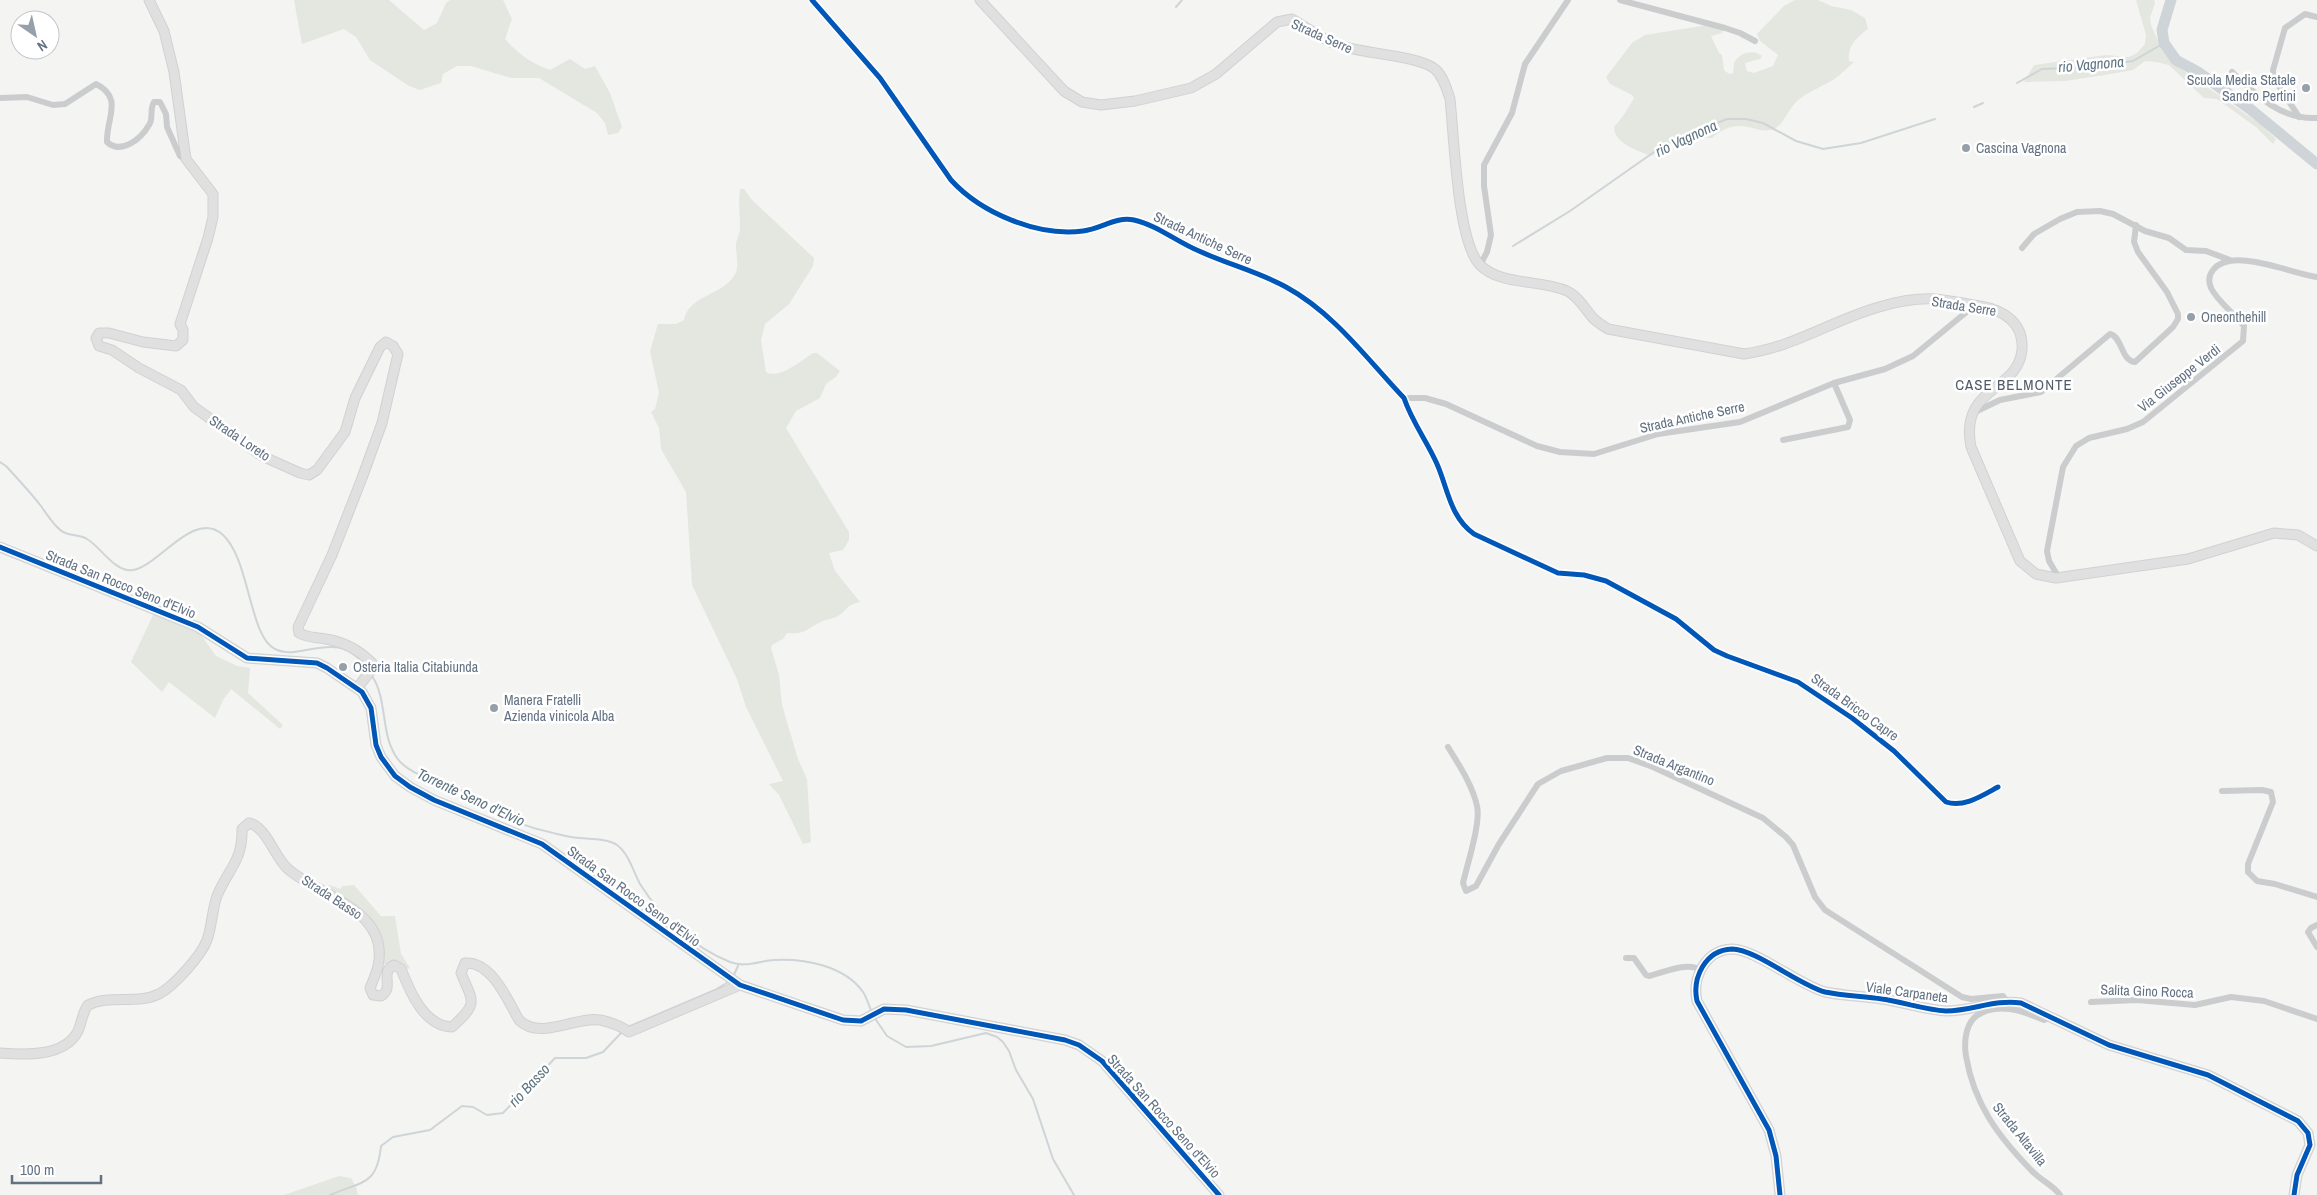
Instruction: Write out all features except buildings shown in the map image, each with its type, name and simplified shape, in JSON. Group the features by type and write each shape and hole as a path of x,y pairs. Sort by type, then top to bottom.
{"street":[{"name":"Strada Loreto","path":"149,0 164,31 174,72 186,160 212,194 213,217 180,324 183,330 183,340 176,346 143,342 109,333 99,333 96,338 99,346 112,350 139,368 181,390 194,407 262,456 300,473 309,475 317,470 345,432 354,398 380,347 386,342 393,346 398,354 382,423 332,555 298,626 299,632 306,637 324,638 349,645 372,663 372,669 358,687"},
{"name":"Strada Antiche Serre","path":"812,0 880,78 951,180 972,200 985,208 1043,231 1084,231 1114,221 1132,219 1150,226 1196,250 1270,279 1294,291 1345,333 1404,398 1425,398 1446,404 1525,442 1560,452 1594,454 1658,434 1740,422 1834,383 1885,369 1913,356 1975,306"},
{"name":"Strada Serre","path":"980,0 1064,91 1082,102 1101,105 1135,101 1191,88 1216,74 1277,22 1292,19 1336,44 1356,51 1416,61 1434,69 1446,84 1450,99 1462,221 1469,248 1480,265 1496,275 1511,280 1550,284 1570,292 1595,319 1608,329 1744,354 1764,352 1879,307 1935,299 2000,311 2011,318 2020,333 2022,351 2018,363 2011,373 1980,401 1972,413"},
{"path":"1480,265 1487,252 1490,235 1484,186 1484,165 1512,112 1525,64 1568,0"},
{"path":"1620,0 1725,28 1740,33 1754,41"},
{"path":"2299,117 2273,77 2272,70 2284,28 2305,14 2317,17"},
{"path":"2232,72 2262,101 2288,114 2317,118"},
{"path":"0,98 27,97 53,106 65,104 96,84 106,88 112,97 112,117 107,134 107,142 113,147 119,148 133,142 149,126 151,108 154,102 160,102 166,114 167,127 180,156 186,160"},
{"path":"2022,248 2034,234 2077,212 2100,211 2113,214 2169,238 2186,250 2214,253 2231,260 2258,263 2317,277"},
{"path":"2136,225 2134,242 2138,252 2171,298 2178,314 2176,323 2135,362 2128,360 2114,336 2110,334 2041,392 2000,400 1972,413 1968,433 1972,448 2016,554 2025,566 2036,574 2059,578 2188,559 2274,533 2298,535 2317,546"},
{"name":"Via Giuseppe Verdi","path":"2059,578 2049,561 2047,551 2061,476 2067,459 2076,446 2089,438 2127,429 2150,418 2243,341 2244,326 2214,293 2209,281 2210,275 2218,264 2231,260"},
{"path":"1782,440 1848,427 1850,420 1834,383"},
{"name":"Strada Bricco Capre","path":"1404,398 1408,411 1437,463 1457,517 1464,527 1474,534 1558,573 1584,575 1606,581 1676,619 1720,653 1805,686 1852,718 1894,751 1946,802 1953,804 1967,802 1998,787"},
{"name":"Strada San Rocco Seno d'Elvio","path":"0,547 198,628 248,658 316,663 358,687 368,700 371,708 376,745 381,757 395,776 410,787 434,800 542,844 734,981 843,1020 854,1022 866,1020 884,1009 906,1010 1057,1038 1078,1045 1102,1061 1220,1195"},
{"name":"Strada Argantino","path":"1448,747 1472,792 1478,808 1463,882 1466,891 1476,886 1538,784 1554,774 1579,764 1606,758 1628,758 1688,783 1763,818 1793,845 1815,897 1825,910 1962,997 1971,999 2003,996 2007,1001"},
{"path":"2222,791 2262,790 2271,792 2273,802 2248,864 2248,872 2257,881 2275,884 2317,897"},
{"name":"Strada Basso","path":"0,1053 34,1054 58,1048 72,1039 78,1031 88,1005 98,1000 148,998 159,994 168,987 203,949 207,940 217,896 240,852 242,829 249,823 259,827 288,869 350,906 365,918 375,934 379,953 378,966 370,988 376,996 386,993 388,989 386,972 388,968 394,965 401,969 412,996 421,1008 442,1026 452,1027 463,1017 471,1005 472,994 462,973 466,964 473,963 484,969 498,982 519,1020 529,1026 549,1027 598,1020 625,1029 644,1027 734,981"},
{"path":"2317,925 2310,928 2308,932 2317,947"},
{"name":"Viale Carpaneta","path":"1700,970 1708,959 1721,951 1733,949 1746,952 1810,986 1826,992 1881,998 1945,1011 2007,1001 2021,1003 2109,1045 2208,1075 2302,1124 2308,1133 2310,1145 2297,1176 2294,1195"},
{"path":"1626,958 1634,958 1646,975 1649,976 1689,966 1700,970 1695,987 1698,1001 1769,1130 1776,1156 1780,1195"},
{"name":"Salita Gino Rocca","path":"2091,1002 2137,1000 2195,1006 2231,997 2264,1001 2317,1019"},
{"name":"Strada Altavilla","path":"2053,1017 2044,1020 2011,1008 1980,1014 1968,1025 1965,1046 1978,1100 1986,1116 2032,1171 2060,1195"}],"shaded area":[{"path":"294,0 389,0 424,30 437,23 446,3 450,0 503,0 512,19 505,39 520,54 543,68 550,70 570,59 585,69 595,66 610,93 622,127 618,133 608,135 605,123 597,113 539,78 511,78 471,66 457,66 443,74 441,83 420,90 409,86 370,60 356,37 344,29 302,44"},
{"path":"1795,0 1818,0 1831,6 1851,10 1865,18 1868,29 1851,46 1849,61 1854,62 1833,80 1800,98 1777,127 1763,130 1741,126 1723,130 1712,138 1682,138 1651,156 1628,146 1618,138 1614,127 1634,98 1632,95 1610,84 1606,77 1632,43 1645,35 1708,25 1723,29 1722,33 1711,36 1719,53 1722,55 1724,70 1729,74 1733,73 1734,62 1741,55 1752,52 1762,56 1760,59 1745,63 1747,71 1754,73 1773,66 1778,55 1760,41 1757,34 1784,6"},
{"path":"2136,0 2154,0 2155,3 2150,18 2151,25 2162,50 2174,64 2260,124 2276,139 2273,144 2256,127 2217,99 2204,98 2169,65 2145,61 2133,70 2105,75 2065,81 2024,82 2034,65 2106,55 2129,57 2137,53 2145,44 2146,35"},
{"path":"740,189 744,189 752,200 814,258 813,266 789,304 765,324 761,340 766,372 771,374 784,371 813,353 817,353 840,371 836,377 826,384 820,398 796,411 786,428 849,532 849,540 843,550 829,553 835,571 860,602 849,606 838,616 823,621 803,632 787,633 783,639 772,645 771,648 779,675 782,705 798,759 807,779 811,842 803,844 779,795 769,784 783,781 746,707 737,679 692,585 686,492 661,449 659,428 651,412 655,409 659,393 650,351 658,324 676,324 684,320 692,305 728,283 736,273 736,244 740,228"},
{"path":"154,613 190,628 201,635 216,656 237,666 250,668 248,693 283,725 280,729 231,689 223,700 215,718 169,682 162,692 131,662"},
{"path":"330,885 340,889 343,886 354,885 381,916 395,916 401,954 410,968 405,970 395,960 381,966 378,935 373,923 354,904 321,886"},
{"path":"339,1176 351,1178 358,1195 284,1195"}],"waterway":[{"path":"1176,7 1182,0"},
{"path":"2171,0 2162,30 2164,43 2176,60 2198,72 2250,109 2317,164"},
{"name":"rio Vagnona","path":"2017,83 2042,69 2089,67 2133,61 2164,43"},
{"path":"1974,107 1983,103"},
{"name":"rio Vagnona","path":"1513,246 1570,211 1664,145 1727,119 1746,119 1763,123 1796,141 1823,149 1861,143 1935,119"},
{"name":"Torrente Seno d'Elvio","path":"0,462 6,466 64,533 87,539 114,564 126,570 133,570 143,566 177,541 200,529 211,528 222,534 231,545 238,560 254,614 266,642 275,649 286,652 332,647 344,649 356,656 368,670"},
{"name":"Torrente Seno d'Elvio","path":"372,676 380,696 388,738 392,749 403,765 420,775 474,796 509,819 525,825 572,837 612,842 625,853 640,884 657,908 691,940 717,956 736,964 774,960 798,960 835,970 855,983 863,992 872,1013"},
{"name":"rio Basso","path":"733,977 738,966"},
{"name":"rio Basso","path":"628,1027 715,990 730,981"},
{"name":"Torrente Seno d'Elvio","path":"874,1017 887,1036 906,1047 931,1046 986,1033 997,1037 1003,1042 1009,1051 1016,1070 1033,1099 1053,1159 1074,1195"},
{"name":"rio Basso","path":"330,1195 359,1184 372,1175 376,1169 381,1146 393,1137 430,1130 462,1106 473,1107 487,1115 503,1113 555,1058 586,1058 603,1052 622,1032"}],"cycle path":[{"path":"812,0 880,78 951,180 978,203 1011,220 1048,230 1083,231 1127,219 1142,222 1199,251 1276,282 1319,310 1335,323 1404,398 1437,464 1455,511 1466,527 1474,534 1558,573 1584,575 1606,581 1676,619 1714,650 1798,682 1852,718 1894,751 1946,802 1966,802 1998,787"},
{"path":"0,547 198,627 247,658 317,663 327,668 362,692 371,708 376,745 381,757 395,776 410,787 434,800 542,844 740,985 843,1020 861,1021 884,1009 906,1010 1065,1040 1079,1045 1102,1061 1219,1195"},
{"path":"1780,1195 1776,1156 1769,1130 1697,1001 1697,983 1702,967 1714,954 1732,949 1753,955 1825,992 1882,999 1946,1011 2011,1002 2021,1003 2109,1045 2208,1075 2298,1121 2308,1133 2310,1145 2297,1175 2294,1195"}],"place":[{"name":"Scuola Media Statale Sandro Pertini","path":"2306,88"},
{"name":"Cascina Vagnona","path":"1966,148"},
{"name":"Oneonthehill","path":"2191,317"},
{"name":"Osteria Italia Citabiunda","path":"343,667"},
{"name":"Manera Fratelli Azienda vinicola Alba","path":"494,708"}],"district":[{"name":"CASE BELMONTE","path":"2014,384"}]}
